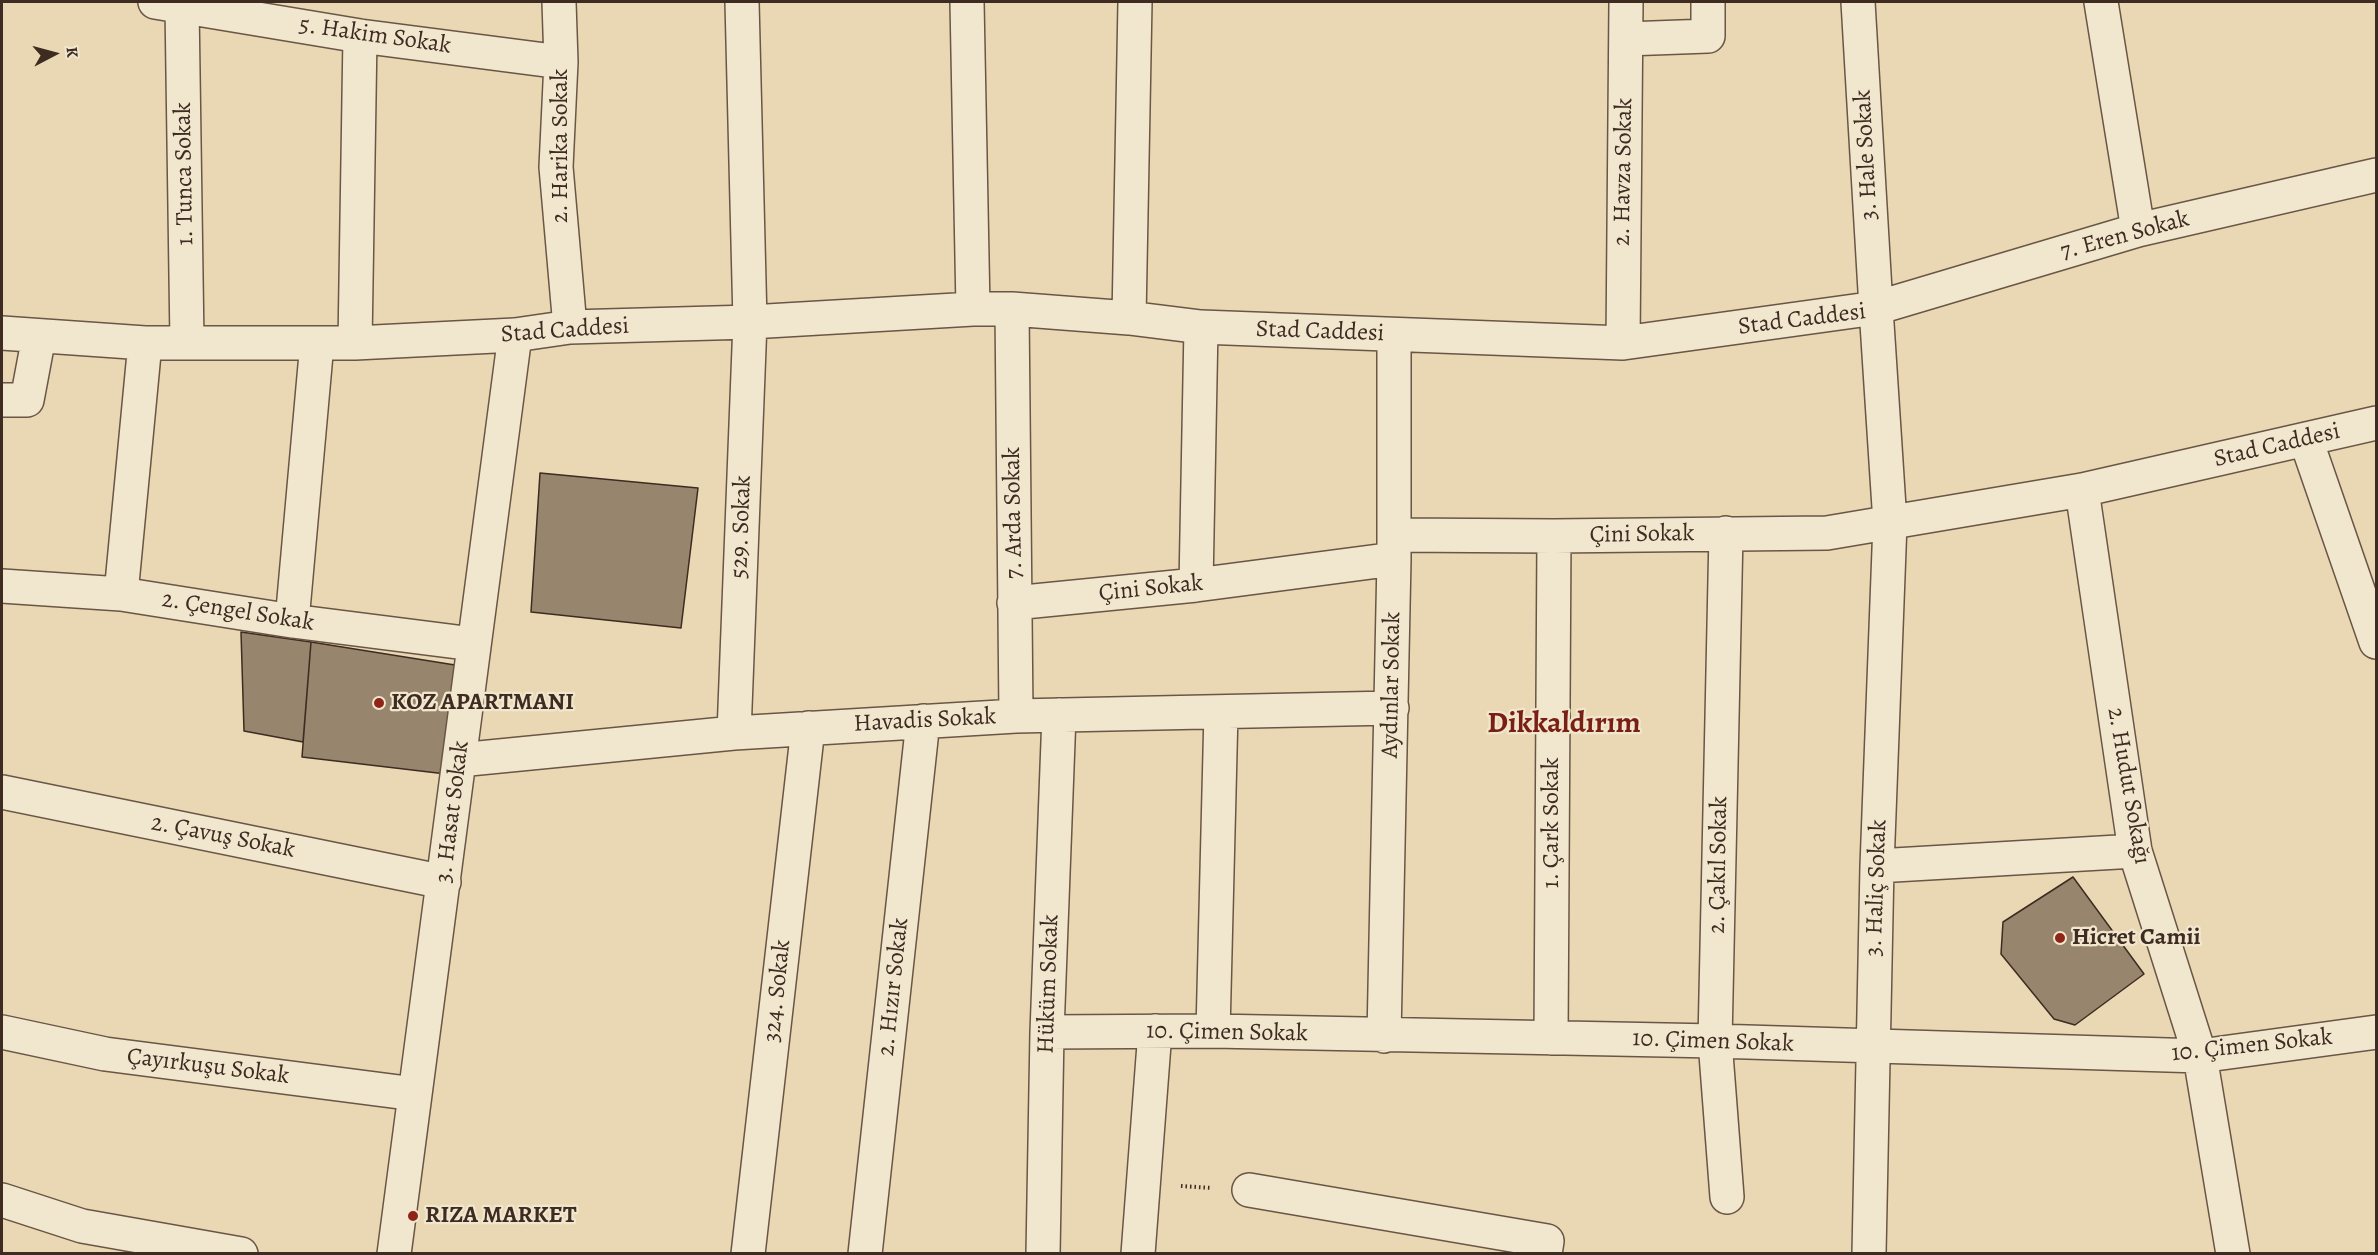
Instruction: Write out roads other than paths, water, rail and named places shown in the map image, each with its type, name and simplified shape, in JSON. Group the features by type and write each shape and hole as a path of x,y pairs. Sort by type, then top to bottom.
{"street":[{"name":"2. Harika Sokak","path":"559,2 561,62 556,167 570,327"},
{"name":"529. Sokak","path":"734,733 750,322 742,2"},
{"path":"967,2 973,309"},
{"path":"1129,318 1135,2"},
{"name":"2. Havza Sokak","path":"1623,343 1626,2"},
{"path":"1626,39 1708,36 1708,2"},
{"name":"3. Hale Sokak","path":"1858,2 1876,308"},
{"path":"2101,2 2138,230"},
{"name":"5. Hakim Sokak","path":"168,4 292,13 360,36 561,62"},
{"name":"1. Tunca Sokak","path":"168,4 187,343"},
{"path":"355,343 360,36"},
{"name":"7. Eren Sokak","path":"1876,308 2138,230 2376,175"},
{"name":"Stad Caddesi","path":"2,333 145,343 355,343 515,335 570,327 750,322 973,309 1011,309 1129,318 1201,327 1623,343 1876,308 1890,523 2082,490 2376,423"},
{"name":"7. Arda Sokak","path":"1011,309 1016,716"},
{"path":"1196,585 1201,327"},
{"name":"3. Hasat Sokak","path":"394,1254 515,335"},
{"name":"Aydınlar Sokak","path":"1384,1036 1392,708 1394,335"},
{"path":"2,400 27,400 39,336"},
{"path":"121,594 145,343"},
{"path":"292,621 317,343"},
{"path":"2306,440 2376,642"},
{"name":"2. Hudut Sokağı","path":"2082,490 2135,852 2200,1056 2233,1254"},
{"name":"Çini Sokak","path":"1014,603 1196,585 1394,547 1554,536 1827,532 1890,523"},
{"name":"3. Haliç Sokak","path":"1869,1254 1877,866 1890,523"},
{"name":"2. Çakıl Sokak","path":"1726,533 1715,1041 1727,1197"},
{"name":"1. Çark Sokak","path":"1551,1038 1554,536"},
{"name":"2. Çengel Sokak","path":"2,586 121,594 292,621 473,644"},
{"name":"Havadis Sokak","path":"459,760 734,733 923,721 1016,716 1392,708"},
{"path":"1213,1031 1221,712"},
{"name":"Hüküm Sokak","path":"1043,1254 1047,1032 1059,715"},
{"name":"2. Hızır Sokak","path":"865,1254 923,721"},
{"name":"324. Sokak","path":"748,1254 808,729"},
{"name":"2. Çavuş Sokak","path":"2,792 444,882"},
{"path":"1877,866 2135,852"},
{"path":"1138,1254 1155,1031"},
{"name":"10. Çimen Sokak","path":"1047,1032 1213,1031 1715,1041 1873,1048 2200,1056 2376,1032"},
{"name":"Çayırkuşu Sokak","path":"2,1032 105,1054 415,1094"},
{"path":"1249,1190 1547,1241 1545,1254"},
{"path":"2,1200 84,1240 241,1254"}],"place":[{"name":"KOZ APARTMANI","path":"379,703"},
{"name":"Hicret Camii","path":"2060,938"},
{"name":"RIZA MARKET","path":"413,1216"}],"district":[{"name":"Dikkaldırım","path":"1564,725"}]}
